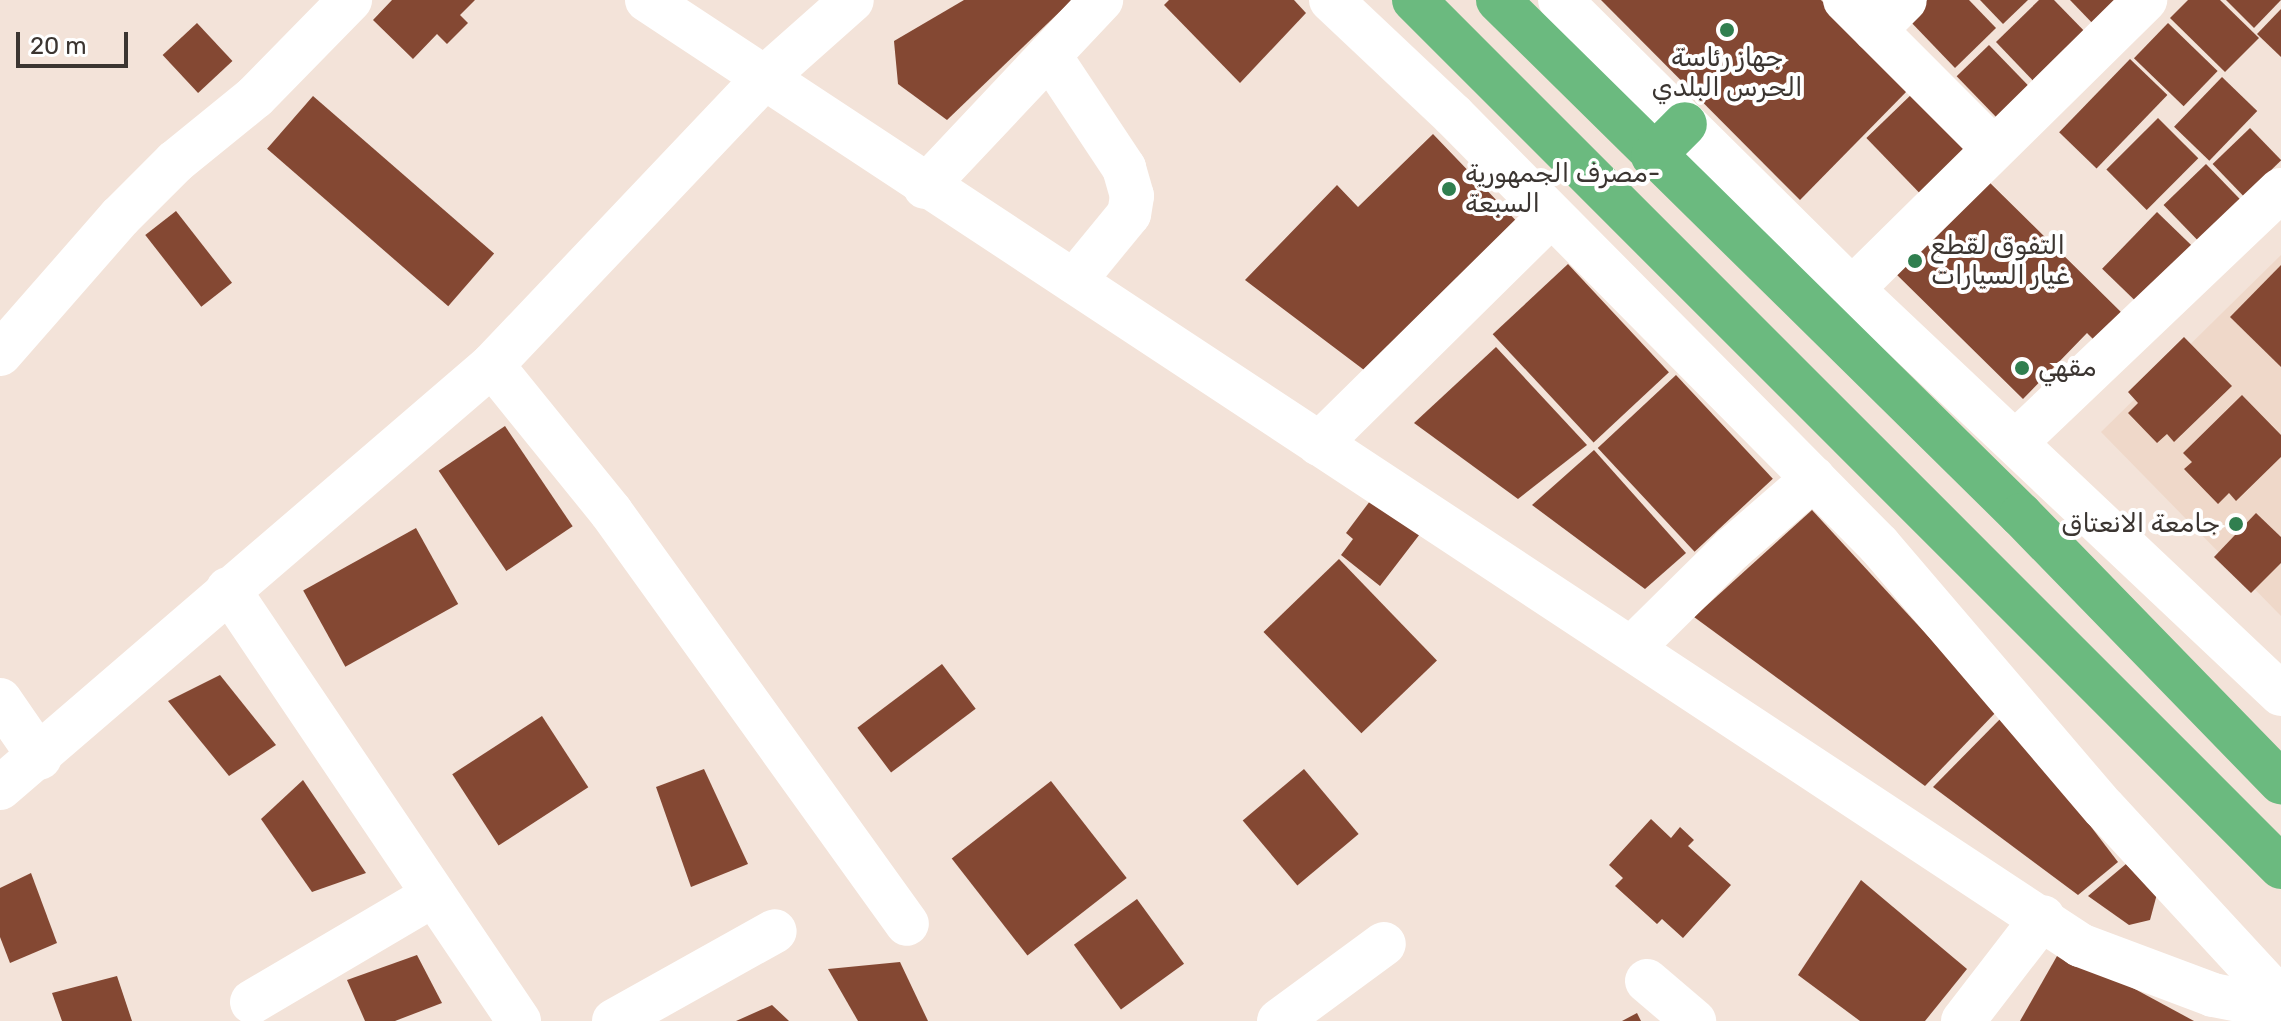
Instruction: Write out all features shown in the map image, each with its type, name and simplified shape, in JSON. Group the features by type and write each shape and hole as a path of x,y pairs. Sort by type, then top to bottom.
{"highway":[{"path":"1414,0 2281,867"},
{"path":"1498,0 1653,156 2021,515 2281,782"},
{"path":"1653,156 1685,124"}],"street":[{"path":"0,354 129,208 255,97 350,0"},
{"path":"647,0 762,80 1074,281 2043,917 2080,945 2213,995 2281,1008"},
{"path":"0,788 40,758 228,589 492,365 762,80 852,0"},
{"path":"925,187 1101,0"},
{"path":"1331,0 1814,478 2281,1000"},
{"path":"1560,0 1852,289 2017,441 2281,694"},
{"path":"1852,289 2145,0"},
{"path":"1875,10 1993,148"},
{"path":"1049,55 1124,168 1132,196 1129,214 1074,281"},
{"path":"2017,441 2281,190"},
{"path":"1319,444 1550,216"},
{"path":"492,365 611,512 907,924"},
{"path":"1632,648 1732,549 1814,478"},
{"path":"228,589 519,1021"},
{"path":"0,700 40,758"},
{"path":"252,1002 434,895"},
{"path":"1963,1021 2043,917"},
{"path":"614,1021 775,931"},
{"path":"1279,1021 1384,944"},
{"path":"1647,981 1694,1021"}],"shaded area":[{"name":"جامعة الانعتاق","path":"2281,255 2281,616 2101,432"}],"building":[{"path":"392,0 475,0 460,15 468,23 447,44 437,34 413,59 373,20"},
{"path":"964,0 1072,0 947,120 898,84 894,41"},
{"path":"1169,0 1294,0 1306,13 1240,83 1164,5"},
{"path":"1601,0 1821,0 1910,88 1800,200"},
{"path":"1927,0 1969,0 1996,28 1955,68 1908,19"},
{"path":"1980,0 2028,0 2003,24"},
{"path":"2039,0 2054,0 2092,39 2041,89 1996,42"},
{"path":"2070,0 2126,0 2097,28"},
{"path":"2188,0 2220,0 2259,38 2225,72 2170,18"},
{"path":"2226,0 2281,0 2254,28"},
{"path":"2281,9 2281,57 2257,34"},
{"path":"197,23 232,61 198,93 163,55"},
{"path":"2168,23 2218,71 2184,106 2134,58"},
{"path":"1989,45 2038,95 2005,127 1957,76"},
{"path":"2130,59 2167,95 2097,168 2059,132"},
{"path":"2222,77 2257,111 2209,161 2174,127"},
{"path":"1916,90 1972,148 1923,196 1866,138"},
{"path":"313,96 494,253 448,306 267,149"},
{"path":"2158,118 2198,158 2147,210 2106,170"},
{"path":"2250,128 2281,161 2244,196 2213,164"},
{"path":"1433,134 1524,229 1372,376 1245,280 1337,185 1358,207"},
{"path":"2206,164 2240,199 2198,240 2164,205"},
{"path":"1984,177 2124,315 2097,343 2087,333 2023,399 1893,271"},
{"path":"176,211 232,283 201,307 145,235"},
{"path":"2157,212 2193,247 2138,304 2102,269"},
{"path":"1568,264 1669,372 1594,442 1493,334"},
{"path":"2281,265 2281,367 2230,317"},
{"path":"2184,337 2232,386 2174,442 2167,434 2157,443 2128,413 2138,403 2128,392"},
{"path":"1496,347 1587,445 1518,499 1414,423"},
{"path":"1676,375 1773,479 1695,552 1598,448"},
{"path":"2242,395 2281,435 2281,457 2236,501 2229,493 2218,504 2184,469 2192,462 2183,453"},
{"path":"505,426 573,526 506,571 439,471"},
{"path":"1594,450 1686,553 1645,589 1532,505"},
{"path":"1376,493 1423,530 1380,586 1341,555 1353,539 1346,533"},
{"path":"1812,510 1997,711 1925,786 1694,617"},
{"path":"2256,513 2281,537 2281,563 2251,593 2214,557"},
{"path":"416,528 458,604 345,667 303,591"},
{"path":"1339,559 1437,660 1361,733 1263,632"},
{"path":"942,664 976,709 891,773 857,728"},
{"path":"220,675 276,745 229,776 168,701"},
{"path":"2005,714 2118,862 2078,895 1933,787"},
{"path":"542,716 588,787 499,846 452,774"},
{"path":"704,769 748,864 691,887 656,787"},
{"path":"1304,769 1359,834 1297,886 1243,820"},
{"path":"303,780 366,873 312,892 261,819"},
{"path":"1051,781 1127,878 1027,955 952,859"},
{"path":"1651,819 1671,838 1680,827 1694,840 1688,846 1731,885 1683,938 1662,919 1657,924 1615,886 1623,878 1609,865"},
{"path":"2126,864 2157,894 2150,920 2129,925 2088,896"},
{"path":"31,873 57,943 10,963 0,937 0,888"},
{"path":"1861,880 1967,969 1925,1021 1860,1021 1798,975"},
{"path":"1137,899 1184,964 1121,1010 1074,945"},
{"path":"2061,949 2194,1021 2020,1021"},
{"path":"417,955 442,1003 395,1021 365,1021 347,980"},
{"path":"900,962 928,1021 858,1021 828,969"},
{"path":"117,976 132,1021 62,1021 52,993"},
{"path":"772,1005 789,1021 736,1021"},
{"path":"1637,1013 1641,1021 1622,1021"}],"place":[{"name":"جهاز رئاسة الحرس البلدي","path":"1727,30"},
{"name":"مصرف الجمهورية- السبعة","path":"1449,189"},
{"name":"التفوق لقطع غيار السيارات","path":"1915,261"},
{"name":"مقهي","path":"2022,368"},
{"name":"جامعة الانعتاق","path":"2236,524"}]}
